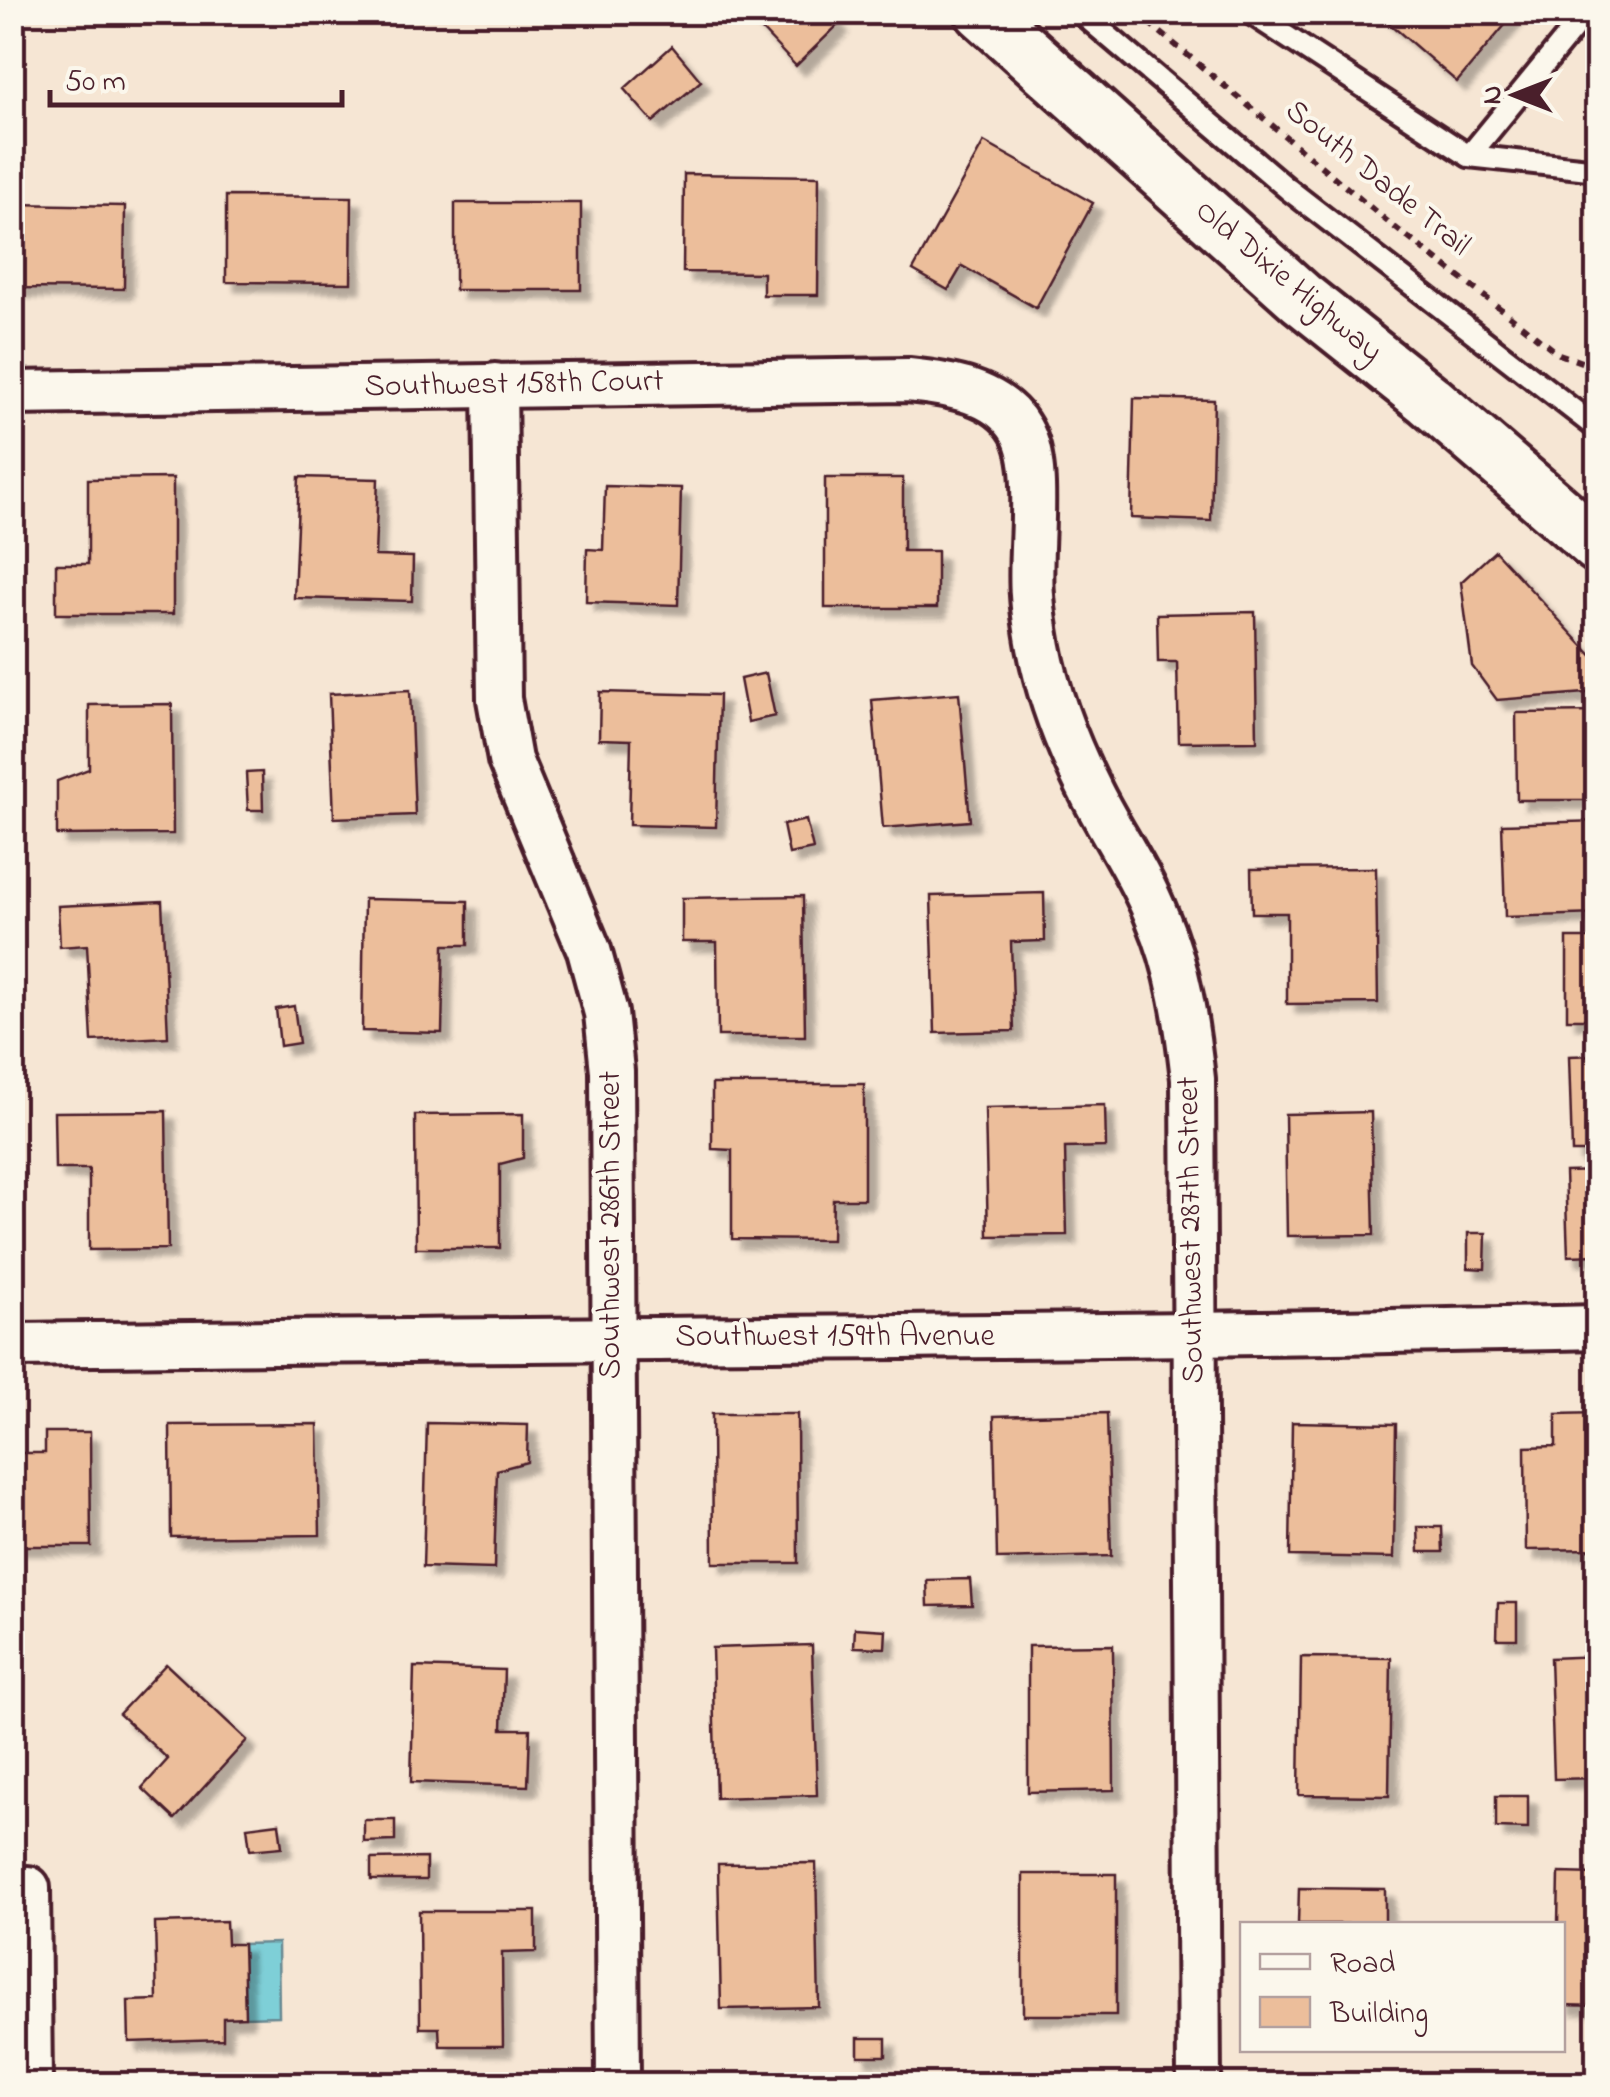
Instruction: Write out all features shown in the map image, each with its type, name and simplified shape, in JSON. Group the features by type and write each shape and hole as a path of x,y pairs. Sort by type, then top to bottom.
{"street":[{"name":"Old Dixie Highway","path":"982,12 1242,247 1417,390 1598,546"},
{"name":"Southwest 158th Court","path":"12,393 908,380 975,393 1008,412"},
{"name":"Southwest 286th Street","path":"496,384 500,699 510,760 589,950 606,1013 612,1072 618,2084"},
{"name":"Southwest 287th Street","path":"1008,412 1022,431 1031,455 1032,594 1051,696 1086,782 1158,918 1188,1028 1193,1079 1199,2084"},
{"name":"Southwest 159th Avenue","path":"12,1345 612,1337 1194,1336 1598,1327"},
{"path":"28,1888 30,2084"}],"lane":[{"path":"1080,12 1303,200 1598,429"},
{"path":"1249,12 1469,156 1598,170"},
{"path":"1469,156 1587,12"}],"path":[{"name":"South Dade Trail","path":"1136,12 1388,222 1559,354 1598,368"}],"water":[{"path":"278,1943 279,2016 245,2017 243,1944"}],"building":[{"path":"745,12 828,12 839,24 796,66"},
{"path":"1376,12 1516,12 1457,82"},
{"path":"672,46 701,81 653,122 624,89"},
{"path":"984,142 1093,203 1036,308 962,266 948,290 913,270"},
{"path":"684,174 819,176 818,295 763,295 763,273 683,272"},
{"path":"226,196 352,197 351,283 226,282"},
{"path":"455,203 581,203 581,290 455,290"},
{"path":"12,204 125,206 124,289 12,288"},
{"path":"1134,398 1214,400 1211,521 1131,518"},
{"path":"299,477 378,479 375,556 413,557 412,601 294,598"},
{"path":"173,478 173,614 56,614 56,564 88,564 88,479"},
{"path":"825,478 903,478 903,551 937,551 937,608 825,608"},
{"path":"605,486 681,488 678,605 586,602 587,549 603,550"},
{"path":"1495,551 1598,662 1598,692 1497,700 1472,666 1461,582"},
{"path":"1255,612 1257,741 1179,742 1177,662 1158,662 1157,614"},
{"path":"766,673 775,716 748,722 740,679"},
{"path":"410,690 415,815 334,818 329,694"},
{"path":"600,692 719,695 716,827 629,825 631,740 599,739"},
{"path":"959,693 970,821 883,828 872,700"},
{"path":"172,704 173,834 57,835 57,781 89,769 89,705"},
{"path":"1598,712 1598,800 1517,800 1516,713"},
{"path":"262,772 263,810 248,810 246,773"},
{"path":"806,820 813,849 789,854 783,825"},
{"path":"1598,821 1598,914 1505,917 1502,824"},
{"path":"1376,868 1378,1003 1287,1004 1287,913 1252,913 1251,869"},
{"path":"1044,893 1045,941 1011,942 1014,1031 935,1033 931,896"},
{"path":"803,896 805,1036 718,1036 717,942 682,942 682,898"},
{"path":"364,899 468,901 468,945 444,945 442,1033 362,1031"},
{"path":"162,901 168,1037 92,1041 87,945 60,947 58,906"},
{"path":"1567,938 1598,938 1598,1019 1567,1019"},
{"path":"294,1006 299,1043 280,1046 276,1009"},
{"path":"1598,1055 1598,1152 1572,1152 1569,1056"},
{"path":"712,1084 864,1084 864,1199 833,1199 832,1240 732,1239 732,1150 712,1149"},
{"path":"1105,1105 1106,1147 1065,1148 1067,1235 988,1236 985,1108"},
{"path":"166,1111 168,1249 89,1250 89,1169 55,1169 54,1112"},
{"path":"1371,1112 1374,1235 1287,1236 1285,1114"},
{"path":"523,1114 523,1158 500,1164 500,1248 416,1248 415,1115"},
{"path":"1598,1171 1598,1255 1568,1256 1565,1172"},
{"path":"1468,1233 1486,1233 1485,1269 1468,1268"},
{"path":"1107,1413 1111,1556 997,1559 994,1416"},
{"path":"1598,1413 1598,1549 1526,1550 1525,1447 1556,1446 1556,1414"},
{"path":"712,1414 797,1414 798,1563 713,1563"},
{"path":"1292,1422 1396,1424 1394,1558 1290,1556"},
{"path":"427,1423 528,1425 527,1462 497,1470 494,1569 423,1567"},
{"path":"318,1424 320,1535 171,1537 170,1425"},
{"path":"45,1432 90,1432 91,1546 12,1546 12,1453 45,1453"},
{"path":"1418,1527 1442,1527 1443,1552 1419,1552"},
{"path":"970,1579 972,1605 928,1606 927,1580"},
{"path":"1498,1603 1517,1603 1517,1639 1497,1639"},
{"path":"855,1628 886,1630 885,1648 854,1647"},
{"path":"812,1645 817,1795 716,1798 712,1648"},
{"path":"1113,1645 1114,1790 1028,1792 1028,1646"},
{"path":"1598,1656 1598,1778 1554,1779 1550,1658"},
{"path":"1301,1657 1391,1658 1389,1796 1299,1795"},
{"path":"166,1664 247,1740 175,1819 142,1788 168,1759 119,1714"},
{"path":"414,1667 504,1670 502,1729 530,1729 528,1786 411,1782"},
{"path":"1496,1796 1528,1796 1528,1829 1496,1828"},
{"path":"364,1820 395,1820 395,1841 364,1842"},
{"path":"279,1823 282,1847 250,1850 247,1827"},
{"path":"426,1858 426,1880 371,1880 371,1859"},
{"path":"816,1863 819,2007 721,2009 718,1864"},
{"path":"1559,1873 1598,1874 1598,2006 1565,2005 1565,1922 1558,1922"},
{"path":"1023,1874 1116,1874 1116,2015 1023,2015"},
{"path":"1299,1888 1385,1889 1385,1922 1298,1922"},
{"path":"419,1911 536,1911 536,1952 502,1953 503,2046 440,2046 439,2028 420,2028"},
{"path":"226,1921 227,1944 243,1944 245,2017 223,2018 223,2039 129,2042 128,2001 157,2000 155,1923"},
{"path":"858,2038 886,2038 886,2056 858,2056"},
{"path":"1329,2073 1365,2073 1365,2084 1329,2084"},
{"path":"931,2083 976,2084 931,2084"}]}
